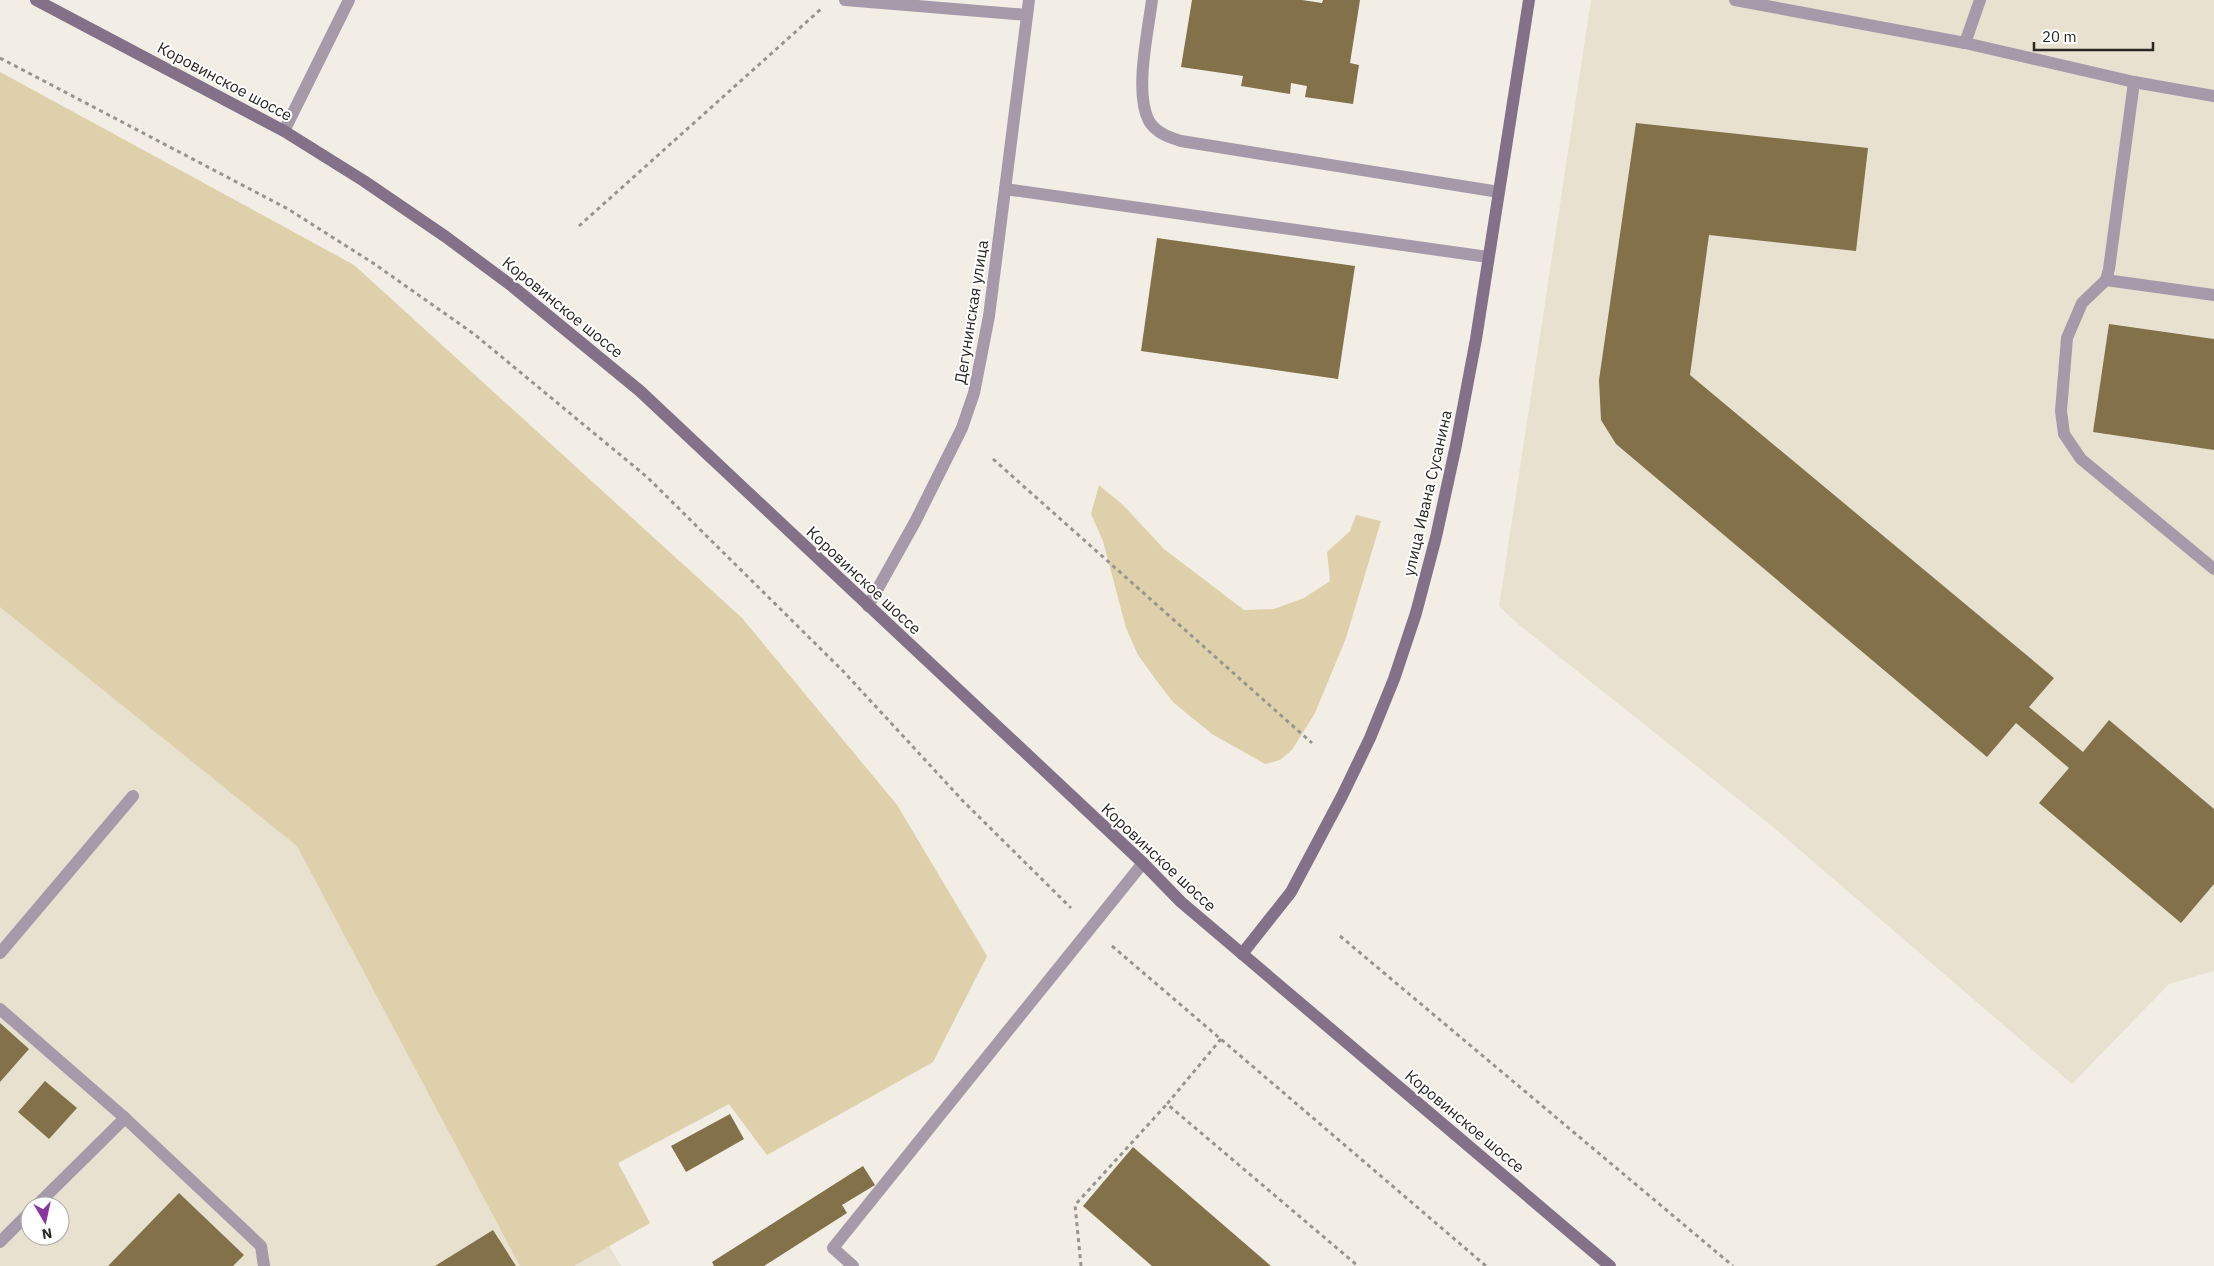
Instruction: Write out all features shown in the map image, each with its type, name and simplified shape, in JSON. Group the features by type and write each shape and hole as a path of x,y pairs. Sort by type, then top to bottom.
{"main road":[{"name":"Коровинское шоссе","path":"36,0 284,131 364,181 446,237 512,286 573,335 640,391 1143,863 1181,902 1610,1266"},
{"name":"улица Ивана Сусанина","path":"1242,954 1291,892 1370,738 1394,679 1416,613 1436,537 1460,426 1530,0"}],"street":[{"path":"284,131 349,0"},
{"path":"845,0 1027,15"},
{"name":"Дегунинская улица","path":"868,606 924,505 962,428 974,393 990,316 1029,0"},
{"path":"1152,0 1142,84 1144,106 1150,122 1162,135 1181,141 1499,192"},
{"path":"1735,0 1966,43 2134,82 2214,96"},
{"path":"1966,43 1980,0"},
{"path":"2134,82 2109,269 2106,280 2082,303 2067,338 2061,411 2064,434 2081,459 2214,569"},
{"path":"1005,189 1488,257"},
{"path":"2106,280 2214,295"},
{"path":"0,953 133,796"},
{"path":"853,1266 833,1248 1143,863"},
{"path":"0,1009 125,1118 261,1246 264,1266"},
{"path":"46,1196 125,1118"},
{"path":"0,1242 20,1222"}],"path":[{"path":"579,226 824,7"},
{"path":"0,58 288,209 373,263 474,334 647,477 843,671 963,801 1091,928 1486,1266"},
{"path":"992,459 1312,743"},
{"path":"1340,936 1733,1266"},
{"path":"1081,1266 1075,1205 1167,1104 1221,1039"},
{"path":"1167,1104 1358,1266"}],"shaded area":[{"path":"1591,0 2214,0 2214,971 2169,984 2072,1084 1772,826 1518,624 1499,606"},
{"path":"0,72 354,265 742,618 897,805 987,956 933,1062 767,1155 729,1104 618,1163 650,1223 609,1246 621,1266 0,1266"},
{"path":"0,72 354,265 742,618 897,805 987,956 933,1062 767,1155 729,1104 618,1163 650,1223 574,1266 520,1266 297,846 0,607"},
{"path":"1099,485 1123,505 1164,549 1244,610 1274,609 1304,598 1330,581 1327,552 1350,531 1356,515 1381,521 1346,638 1315,713 1292,750 1280,760 1265,764 1212,734 1174,703 1138,655 1126,628 1103,541 1091,514"}],"building":[{"path":"1192,0 1302,0 1322,3 1323,0 1360,0 1350,63 1359,65 1353,104 1305,97 1307,86 1291,83 1290,94 1241,86 1243,76 1181,67"},
{"path":"1636,123 1868,148 1856,251 1709,235 1690,375 2054,678 2029,707 2083,752 2109,720 2214,809 2214,884 2181,923 2039,803 2069,768 2016,723 1987,757 1616,444 1601,420 1599,380"},
{"path":"1157,238 1355,266 1338,379 1141,351"},
{"path":"2109,324 2214,339 2214,450 2093,432"},
{"path":"0,1023 29,1049 0,1082"},
{"path":"45,1081 77,1108 49,1139 18,1112"},
{"path":"730,1114 744,1139 686,1172 671,1146"},
{"path":"1133,1147 1271,1266 1152,1266 1083,1206"},
{"path":"863,1166 875,1185 842,1205 847,1213 764,1266 714,1266 712,1262"},
{"path":"179,1193 244,1255 233,1266 108,1266"},
{"path":"493,1230 516,1266 435,1266"}]}
